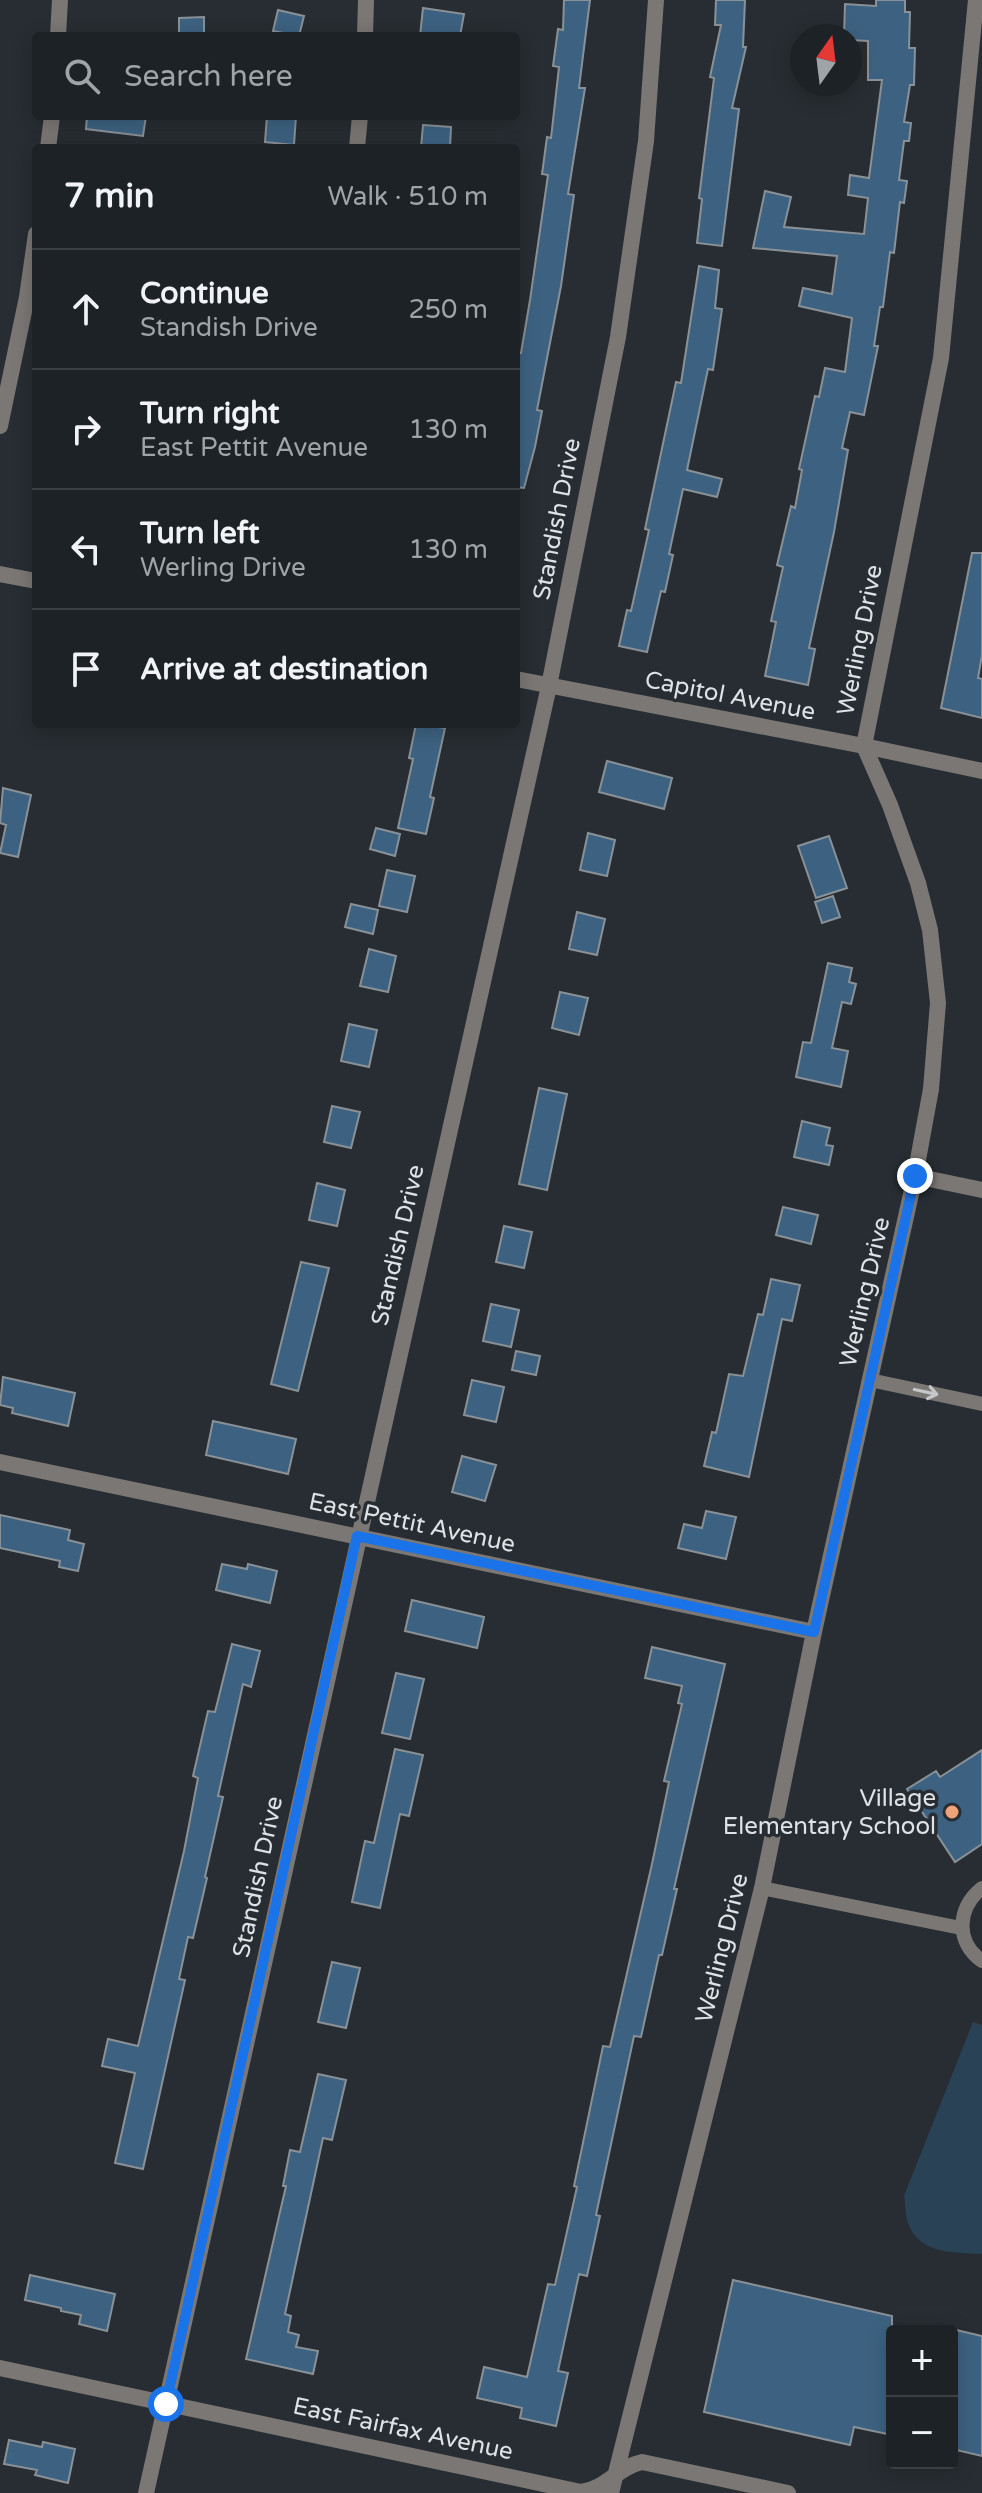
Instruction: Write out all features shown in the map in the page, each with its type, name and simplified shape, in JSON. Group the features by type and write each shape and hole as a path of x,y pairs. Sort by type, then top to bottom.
{"street":[{"path":"58,32 60,0"},
{"path":"365,32 366,0"},
{"name":"Standish Drive","path":"146,2493 549,686 624,296 646,141 656,0"},
{"name":"Werling Drive","path":"611,2493 762,1888 931,1089 938,1003 930,930 918,883 890,805 864,746 941,358 976,0"},
{"path":"48,144 52,120"},
{"path":"357,144 360,120"},
{"path":"0,426 32,260"},
{"path":"0,574 32,580"},
{"name":"Capitol Avenue","path":"520,680 982,771"},
{"path":"915,1176 982,1190"},
{"name":"East Pettit Avenue","path":"0,1462 814,1632"},
{"name":"East Fairfax Avenue","path":"0,2368 581,2492 603,2486 632,2464 642,2462 788,2493"}],"lane":[{"path":"870,1380 982,1404"},
{"path":"762,1888 961,1928"},
{"path":"982,1888 970,1899 963,1912 961,1928 966,1943 982,1961"}],"shaded area":[{"path":"973,2022 982,2025 982,2254 939,2250 920,2241 908,2223 904,2196"}],"building":[{"path":"564,0 590,0 579,88 585,88 568,194 574,195 561,286 537,410 542,411 524,488 520,488 520,353 548,175 542,174 547,137 551,138 559,67 553,66 558,29 563,30"},
{"path":"716,0 745,0 743,47 746,47 732,108 739,109 722,246 697,243 702,199 699,198 714,78 710,77 721,25 715,25"},
{"path":"876,0 905,0 905,12 910,12 909,48 915,48 914,85 910,85 904,122 911,123 909,141 904,141 899,180 907,181 904,203 900,202 894,253 890,252 874,346 878,346 864,415 850,412 842,448 848,450 809,648 815,649 808,685 765,676 776,622 771,621 783,567 777,565 791,506 795,508 802,470 799,469 815,396 819,397 825,368 845,372 852,318 799,306 803,288 832,294 837,256 753,248 765,191 791,197 784,227 864,234 868,198 848,195 850,175 869,178 882,80 868,80 868,41 862,41 862,24 844,24 845,4 876,6"},
{"path":"423,8 464,14 461,32 420,32"},
{"path":"278,10 304,16 300,32 273,31"},
{"path":"204,17 204,32 179,32 179,18"},
{"path":"87,120 145,120 143,136 86,129"},
{"path":"267,120 296,120 294,144 265,142"},
{"path":"423,125 451,127 450,144 421,144"},
{"path":"699,266 719,270 715,308 722,309 713,370 708,369 687,470 722,479 717,497 683,489 669,554 673,555 665,592 661,591 647,652 619,646 627,610 631,611 649,530 645,529 676,382 681,383"},
{"path":"972,553 982,553 982,655 978,678 982,679 982,718 941,708"},
{"path":"415,728 445,728 430,797 434,798 426,834 398,828 413,759 409,758"},
{"path":"607,761 672,778 664,809 599,792"},
{"path":"3,788 31,795 18,857 0,853 6,825 0,823"},
{"path":"376,828 400,834 395,856 370,849"},
{"path":"588,833 615,840 607,876 580,870"},
{"path":"829,836 847,888 816,898 798,846"},
{"path":"387,870 415,876 407,912 379,906"},
{"path":"833,896 840,917 822,923 815,902"},
{"path":"351,904 378,910 373,934 345,927"},
{"path":"577,912 605,919 597,955 569,949"},
{"path":"369,949 396,956 388,992 360,986"},
{"path":"828,963 852,968 849,982 856,984 851,1004 842,1002 832,1048 848,1051 841,1087 796,1077 803,1042 811,1043"},
{"path":"560,992 588,998 579,1035 552,1028"},
{"path":"349,1024 377,1030 369,1067 341,1061"},
{"path":"539,1088 567,1094 547,1190 519,1184"},
{"path":"332,1106 360,1112 351,1148 324,1142"},
{"path":"802,1121 830,1128 826,1145 833,1146 829,1165 794,1157"},
{"path":"317,1183 345,1190 337,1226 309,1220"},
{"path":"783,1207 818,1215 811,1244 776,1235"},
{"path":"504,1226 532,1232 524,1268 496,1262"},
{"path":"301,1262 329,1268 298,1391 271,1384"},
{"path":"771,1279 800,1285 792,1321 782,1319 749,1477 704,1466 712,1432 716,1433 729,1374 743,1376 758,1314 763,1315"},
{"path":"491,1304 519,1310 511,1347 483,1341"},
{"path":"516,1351 540,1356 536,1375 512,1370"},
{"path":"3,1377 75,1393 68,1426 12,1413 13,1408 0,1405"},
{"path":"472,1380 504,1387 496,1422 464,1415"},
{"path":"213,1421 296,1439 288,1474 206,1455"},
{"path":"462,1456 496,1465 485,1501 452,1492"},
{"path":"706,1511 736,1517 726,1559 678,1548 684,1524 702,1528"},
{"path":"0,1515 70,1530 68,1540 84,1544 78,1571 59,1567 60,1561 0,1548"},
{"path":"222,1564 247,1569 248,1564 277,1571 270,1603 216,1590"},
{"path":"412,1600 484,1617 477,1648 405,1631"},
{"path":"232,1644 260,1651 251,1687 243,1684 218,1796 223,1797 207,1878 193,1938 188,1937 179,1979 185,1980 143,2169 115,2163 135,2073 102,2066 108,2039 138,2046 184,1851 198,1778 193,1776 208,1711 215,1712"},
{"path":"652,1647 725,1664 662,1955 659,1955 641,2037 634,2036 596,2215 600,2216 587,2276 579,2274 558,2371 568,2373 556,2426 520,2418 522,2408 477,2398 484,2367 527,2377 548,2284 555,2285 603,2046 610,2047 652,1864 669,1782 664,1781 682,1704 678,1703 682,1686 645,1678"},
{"path":"396,1673 424,1679 410,1739 382,1733"},
{"path":"395,1749 423,1755 409,1816 400,1814 380,1908 352,1902 365,1841 374,1843"},
{"name":"Village Elementary School","path":"982,1750 982,1844 955,1862 907,1789 936,1771 940,1777"},
{"path":"332,1962 360,1968 346,2028 318,2022"},
{"path":"318,2074 346,2080 332,2140 323,2138 285,2314 291,2316 288,2332 299,2335 296,2347 318,2351 313,2374 246,2359 286,2186 283,2186 290,2150 300,2152"},
{"path":"30,2275 115,2294 107,2331 79,2324 81,2315 25,2300"},
{"path":"733,2280 892,2316 892,2325 886,2325 886,2434 854,2427 850,2445 704,2412"},
{"path":"958,2330 982,2336 982,2456 958,2450"},
{"path":"9,2440 42,2447 43,2442 75,2449 68,2483 35,2475 37,2470 4,2464"}],"place":[{"name":"Village Elementary School","path":"952,1812"}],"route":[{"path":"166,2404 357,1536 814,1632 915,1176"}]}
